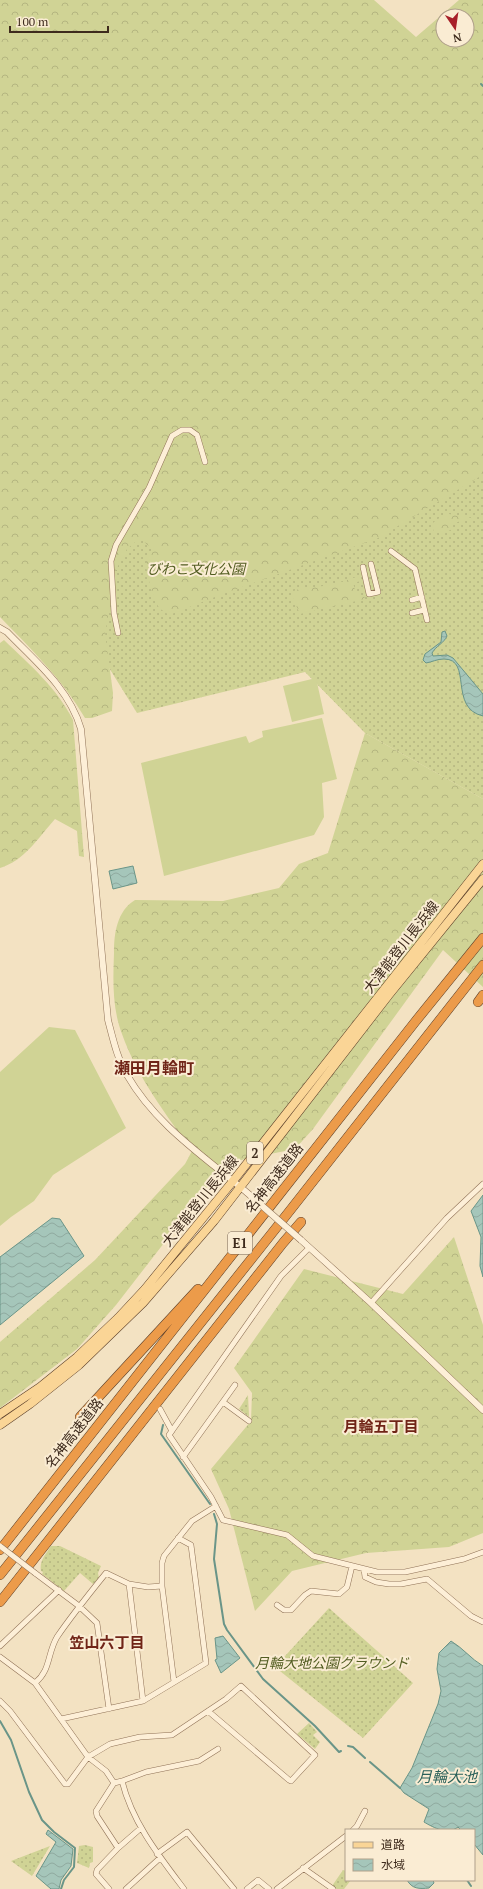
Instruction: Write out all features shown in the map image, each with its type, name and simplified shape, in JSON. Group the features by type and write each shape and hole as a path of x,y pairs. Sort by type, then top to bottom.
{"highway":[{"name":"名神高速道路","path":"0,1550 483,938"},
{"name":"E1","path":"0,1575 284,1219 483,965"},
{"path":"0,1602 282,1243 301,1222"},
{"path":"80,1417 239,1246"}],"main road":[{"name":"大津能登川長浜線","path":"0,1414 40,1387 77,1357 118,1318 145,1289 233,1181 483,864"},
{"name":"大津能登川長浜線","path":"0,1425 55,1385 108,1339 143,1303 214,1221 384,1002 483,879"}],"street":[{"path":"118,633 114,614 111,561 116,545 149,488 172,436 182,430 190,430 197,435 204,462"},
{"path":"391,550 415,569 427,620"},
{"path":"363,567 369,594 378,592 371,564"},
{"path":"412,600 422,597"},
{"path":"412,613 424,610"},
{"path":"0,628 7,632 61,688 70,701 79,722 108,1020 118,1056 127,1075 152,1110 188,1145 252,1196 301,1240 371,1303 483,1410"},
{"path":"371,1303 447,1218 483,1184"},
{"path":"309,1248 281,1276 169,1435 216,1506 223,1520 263,1531 287,1535 313,1556 377,1572 405,1572 464,1559 483,1552"},
{"path":"183,1457 235,1385"},
{"path":"223,1402 249,1421"},
{"path":"160,1410 172,1431"},
{"path":"174,1682 162,1586 162,1563 164,1556 192,1521 216,1506"},
{"path":"61,1719 143,1701 206,1663 191,1545 178,1538"},
{"path":"0,1546 79,1606 97,1623 109,1709"},
{"path":"277,1606 284,1610 290,1610 311,1591 339,1594 347,1587 352,1566"},
{"path":"364,1569 364,1577 376,1582 401,1584 427,1579 471,1616 483,1622"},
{"path":"34,1684 43,1676 56,1639 79,1606 106,1573 129,1584 148,1587 162,1586"},
{"path":"129,1584 143,1701"},
{"path":"0,1646 58,1590"},
{"path":"0,1657 34,1684 88,1756 106,1771 114,1783"},
{"path":"0,1701 10,1711 65,1784 68,1784 88,1756 110,1744 140,1737 172,1734 208,1710 226,1699 241,1686 315,1755 291,1781 208,1710"},
{"path":"118,1848 97,1816 96,1812 114,1783 146,1772 198,1762 218,1749"},
{"path":"122,1781 125,1793 141,1828 158,1856 181,1888"},
{"path":"354,1829 357,1826 364,1810"},
{"path":"109,1889 96,1874 96,1870 141,1828"},
{"path":"126,1889 158,1856 187,1832 234,1889"},
{"path":"277,1889 345,1837"},
{"path":"303,1868 333,1889"},
{"path":"247,1889 258,1880 269,1889"}],"green space":[{"path":"0,0 374,0 416,37 435,21 435,48 475,48 475,8 450,8 459,0 483,0 483,480 479,477 378,538 169,615 159,608 151,590 146,566 148,558 153,550 140,538 127,549 118,566 105,633 113,693 112,711 92,718 85,718 56,677 0,617"},
{"name":"びわこ文化公園","path":"483,448 483,799 365,733 305,672 137,713 85,629 0,553"},
{"path":"449,514 471,518 472,522 470,523 469,519 450,524 451,530 434,533 432,524 437,519"},
{"path":"360,576 361,581 353,583 357,596 364,595 365,599 300,614 292,596 295,590 330,585"},
{"path":"4,640 51,687 67,708 73,720 84,857 79,856 77,831 55,819 24,854 9,865 0,868 0,643"},
{"path":"316,678 324,714 292,722 283,686"},
{"path":"322,718 337,779 322,783 324,817 314,835 164,876 141,763 246,736 249,743 263,737 262,731"},
{"path":"365,733 483,799 483,987 443,950 313,1129 295,1149 226,1163 116,1305 77,1349 0,1408 0,1342 95,1260 185,1164 192,1151 162,1109 144,1080 128,1050 122,1034 116,1014 113,973 114,945 120,916 135,900 223,901 279,888 299,864 328,853"},
{"path":"49,1027 75,1030 126,1128 53,1175 34,1201 0,1226 0,1072"},
{"path":"454,1237 483,1325 483,1533 449,1547 366,1553 292,1571 255,1611 229,1509 211,1469 251,1421 252,1393 234,1368 304,1269 403,1294"},
{"path":"248,1395 249,1416 249,1417 239,1409"},
{"path":"51,1546 60,1546 101,1566 98,1573 99,1578 93,1584 80,1573 64,1591 42,1574 43,1572 41,1571 42,1561"},
{"name":"月輪大地公園グラウンド","path":"329,1608 413,1683 363,1738 275,1667"},
{"path":"309,1723 317,1732 313,1735 320,1742 315,1749 297,1734"},
{"path":"85,1845 93,1847 93,1862 90,1863 89,1868 77,1863 79,1846"},
{"path":"50,1846 32,1876 11,1861"},
{"path":"343,1870 345,1871 345,1881 350,1881 344,1889 337,1889 332,1886"}],"water":[{"path":"445,631 447,636 432,653 433,656 447,655 453,658 483,694 483,716 472,711 466,704 460,675 453,661 441,659 426,663 423,660 425,654 441,642 442,632"},
{"path":"133,866 137,883 113,889 109,871"},
{"path":"483,1195 483,1277 480,1266 481,1237 471,1211"},
{"path":"52,1218 60,1219 84,1256 0,1325 0,1257"},
{"path":"223,1636 240,1658 221,1673 215,1660 217,1659 215,1638"},
{"name":"月輪大池","path":"451,1641 483,1666 483,1855 475,1845 475,1829 460,1829 458,1827 454,1829 439,1829 424,1822 429,1809 404,1793 400,1788 412,1768 438,1704 441,1691 437,1669 439,1653"},
{"path":"48,1830 73,1849 71,1866 61,1880 59,1889 51,1889 36,1876 56,1842 46,1834"},
{"path":"408,1881 433,1881 434,1883 429,1888 419,1888 414,1887"}],"waterway":[{"path":"163,1425 161,1434 210,1504"},
{"path":"214,1514 217,1524 214,1559 224,1624 227,1630 263,1679 315,1726 339,1752 341,1751"},
{"path":"0,1721 11,1740 29,1792 42,1820 54,1832 75,1848 74,1867 64,1880 61,1889"},
{"path":"348,1746 353,1747 365,1758"},
{"path":"370,1762 400,1788"},
{"path":"468,1881 471,1886"}],"district":[{"name":"瀬田月輪町","path":"154,1068"},
{"name":"月輪五丁目","path":"381,1427"},
{"name":"笠山六丁目","path":"107,1643"}]}
